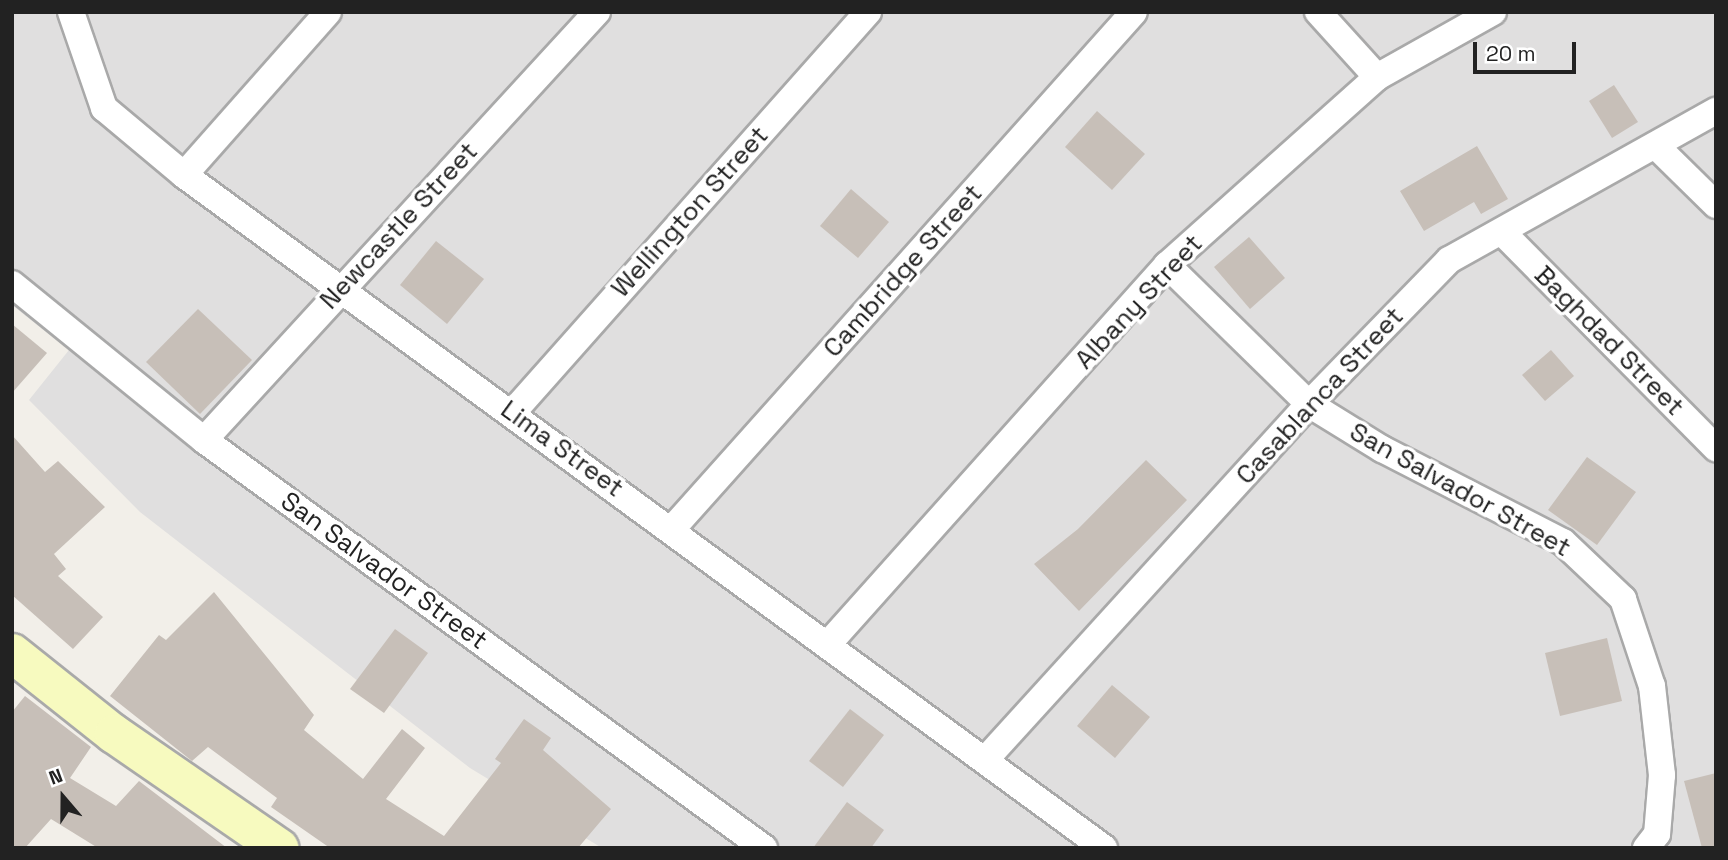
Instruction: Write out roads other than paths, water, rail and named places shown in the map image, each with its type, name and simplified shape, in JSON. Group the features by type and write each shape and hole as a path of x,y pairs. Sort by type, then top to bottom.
{"main road":[{"path":"12,653 114,734 279,848"}],"street":[{"path":"184,175 328,12"},
{"name":"Newcastle Street","path":"204,440 597,12"},
{"name":"Wellington Street","path":"513,412 868,12"},
{"name":"Cambridge Street","path":"672,529 1134,12"},
{"path":"1318,12 1377,77"},
{"name":"Albany Street","path":"829,643 1167,265 1377,77 1493,12"},
{"name":"Lima Street","path":"76,15 104,108 184,175 829,643 1104,848"},
{"name":"Casablanca Street","path":"986,759 1309,404 1449,260 1503,233 1716,111"},
{"path":"1656,146 1716,205"},
{"name":"Baghdad Street","path":"1503,233 1716,448"},
{"name":"San Salvador Street","path":"1167,265 1309,404 1382,449 1563,542 1623,599 1652,686 1661,775 1657,834 1646,848"},
{"name":"San Salvador Street","path":"12,284 204,440 764,848"}]}
